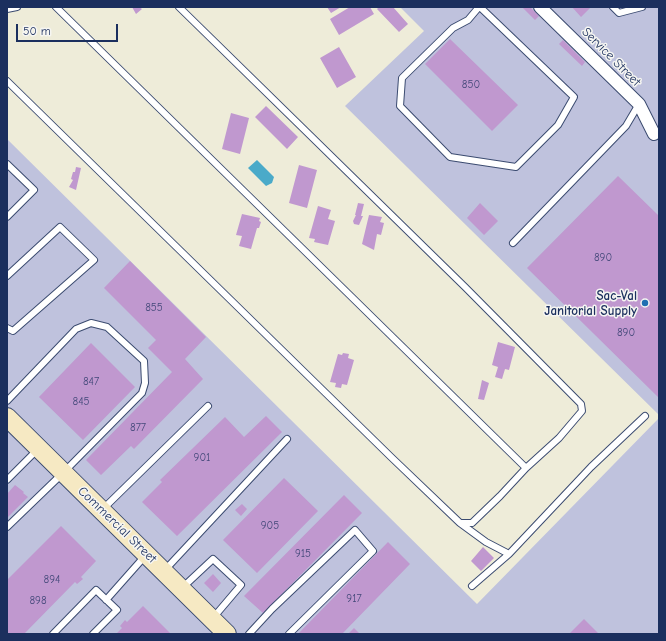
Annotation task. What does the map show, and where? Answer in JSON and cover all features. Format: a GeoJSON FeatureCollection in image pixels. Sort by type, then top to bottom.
{"type":"FeatureCollection","features":[{"type":"Feature","properties":{"kind":"main road","name":"Commercial Street"},"geometry":{"type":"LineString","coordinates":[[7,417],[227,634]]}},
{"type":"Feature","properties":{"kind":"street","name":"Service Street"},"geometry":{"type":"LineString","coordinates":[[540,7],[639,104],[656,136]]}},
{"type":"Feature","properties":{"kind":"lane"},"geometry":{"type":"LineString","coordinates":[[7,9],[17,7]]}},
{"type":"Feature","properties":{"kind":"lane"},"geometry":{"type":"LineString","coordinates":[[56,7],[526,468]]}},
{"type":"Feature","properties":{"kind":"lane"},"geometry":{"type":"LineString","coordinates":[[179,7],[465,287],[581,404],[582,411],[559,438],[526,468],[472,523],[460,523]]}},
{"type":"Feature","properties":{"kind":"lane"},"geometry":{"type":"LineString","coordinates":[[480,7],[574,97],[558,125],[516,167],[450,157],[400,106],[402,78],[453,28],[468,20],[480,7]]}},
{"type":"Feature","properties":{"kind":"lane"},"geometry":{"type":"LineString","coordinates":[[612,7],[619,13],[642,7]]}},
{"type":"Feature","properties":{"kind":"lane"},"geometry":{"type":"LineString","coordinates":[[7,81],[460,523],[486,542],[510,554]]}},
{"type":"Feature","properties":{"kind":"lane"},"geometry":{"type":"LineString","coordinates":[[513,243],[626,126],[639,104]]}},
{"type":"Feature","properties":{"kind":"lane"},"geometry":{"type":"LineString","coordinates":[[7,217],[34,190],[8,168]]}},
{"type":"Feature","properties":{"kind":"lane"},"geometry":{"type":"LineString","coordinates":[[7,276],[60,227],[94,260],[13,331],[7,328]]}},
{"type":"Feature","properties":{"kind":"lane"},"geometry":{"type":"LineString","coordinates":[[7,400],[76,329],[91,323],[107,327],[144,361],[145,383],[142,393],[7,527]]}},
{"type":"Feature","properties":{"kind":"lane"},"geometry":{"type":"LineString","coordinates":[[102,510],[208,406]]}},
{"type":"Feature","properties":{"kind":"lane"},"geometry":{"type":"LineString","coordinates":[[472,586],[510,554],[591,467],[645,416]]}},
{"type":"Feature","properties":{"kind":"lane"},"geometry":{"type":"LineString","coordinates":[[164,571],[287,439]]}},
{"type":"Feature","properties":{"kind":"lane"},"geometry":{"type":"LineString","coordinates":[[7,480],[39,448]]}},
{"type":"Feature","properties":{"kind":"lane"},"geometry":{"type":"LineString","coordinates":[[249,634],[272,609],[355,530],[373,550],[289,634]]}},
{"type":"Feature","properties":{"kind":"lane"},"geometry":{"type":"LineString","coordinates":[[106,600],[147,554]]}},
{"type":"Feature","properties":{"kind":"lane"},"geometry":{"type":"LineString","coordinates":[[181,588],[213,559],[241,586],[212,619]]}},
{"type":"Feature","properties":{"kind":"lane"},"geometry":{"type":"LineString","coordinates":[[52,634],[96,590],[117,610],[93,634]]}},
{"type":"Feature","properties":{"kind":"shaded area"},"geometry":{"type":"Polygon","coordinates":[[[400,7],[659,7],[659,415],[345,106],[424,31],[400,7]]]}},
{"type":"Feature","properties":{"kind":"shaded area"},"geometry":{"type":"Polygon","coordinates":[[[7,139],[477,604],[659,418],[659,634],[7,634],[7,139]]]}},
{"type":"Feature","properties":{"kind":"water"},"geometry":{"type":"Polygon","coordinates":[[[257,160],[274,177],[272,183],[266,186],[248,168],[257,160]]]}},
{"type":"Feature","properties":{"kind":"building"},"geometry":{"type":"Polygon","coordinates":[[[132,7],[139,7],[142,9],[136,14],[132,7]]]}},
{"type":"Feature","properties":{"kind":"building"},"geometry":{"type":"Polygon","coordinates":[[[327,7],[341,7],[331,13],[327,7]]]}},
{"type":"Feature","properties":{"kind":"building"},"geometry":{"type":"Polygon","coordinates":[[[350,7],[370,7],[374,14],[339,35],[330,19],[350,7]]]}},
{"type":"Feature","properties":{"kind":"building"},"geometry":{"type":"Polygon","coordinates":[[[379,7],[393,7],[408,24],[399,32],[377,9],[379,7]]]}},
{"type":"Feature","properties":{"kind":"building"},"geometry":{"type":"Polygon","coordinates":[[[522,7],[530,7],[539,16],[535,20],[522,7]]]}},
{"type":"Feature","properties":{"kind":"building"},"geometry":{"type":"Polygon","coordinates":[[[572,7],[591,7],[581,17],[572,7]]]}},
{"type":"Feature","properties":{"kind":"building"},"geometry":{"type":"Polygon","coordinates":[[[450,39],[518,105],[492,131],[425,64],[450,39]]]}},
{"type":"Feature","properties":{"kind":"building"},"geometry":{"type":"Polygon","coordinates":[[[563,40],[585,62],[582,66],[559,44],[563,40]]]}},
{"type":"Feature","properties":{"kind":"building"},"geometry":{"type":"Polygon","coordinates":[[[339,47],[356,77],[337,88],[320,58],[339,47]]]}},
{"type":"Feature","properties":{"kind":"building"},"geometry":{"type":"Polygon","coordinates":[[[266,106],[298,137],[287,149],[255,117],[266,106]]]}},
{"type":"Feature","properties":{"kind":"building"},"geometry":{"type":"Polygon","coordinates":[[[231,113],[249,118],[240,154],[222,149],[231,113]]]}},
{"type":"Feature","properties":{"kind":"building"},"geometry":{"type":"Polygon","coordinates":[[[299,165],[317,170],[307,208],[289,203],[299,165]]]}},
{"type":"Feature","properties":{"kind":"building"},"geometry":{"type":"Polygon","coordinates":[[[76,167],[81,168],[76,190],[69,187],[73,180],[71,179],[76,167]]]}},
{"type":"Feature","properties":{"kind":"building"},"geometry":{"type":"Polygon","coordinates":[[[618,176],[659,216],[659,398],[527,268],[618,176]]]}},
{"type":"Feature","properties":{"kind":"building"},"geometry":{"type":"Polygon","coordinates":[[[358,203],[364,204],[361,216],[363,216],[359,225],[354,224],[353,221],[356,215],[358,203]]]}},
{"type":"Feature","properties":{"kind":"building"},"geometry":{"type":"Polygon","coordinates":[[[480,203],[498,221],[484,235],[467,218],[480,203]]]}},
{"type":"Feature","properties":{"kind":"building"},"geometry":{"type":"Polygon","coordinates":[[[318,206],[331,210],[328,219],[335,221],[328,245],[314,242],[315,239],[309,238],[318,206]]]}},
{"type":"Feature","properties":{"kind":"building"},"geometry":{"type":"Polygon","coordinates":[[[242,214],[260,218],[259,221],[261,222],[259,228],[257,228],[251,249],[239,246],[242,236],[236,235],[242,214]]]}},
{"type":"Feature","properties":{"kind":"building"},"geometry":{"type":"Polygon","coordinates":[[[369,215],[382,217],[380,222],[384,223],[381,235],[377,234],[374,250],[362,244],[369,215]]]}},
{"type":"Feature","properties":{"kind":"building"},"geometry":{"type":"Polygon","coordinates":[[[130,261],[206,337],[185,359],[203,379],[134,449],[131,446],[101,475],[86,460],[172,372],[148,348],[156,340],[104,288],[130,261]]]}},
{"type":"Feature","properties":{"kind":"building"},"geometry":{"type":"Polygon","coordinates":[[[498,342],[515,347],[509,370],[505,369],[502,379],[495,377],[498,367],[492,365],[498,342]]]}},
{"type":"Feature","properties":{"kind":"building"},"geometry":{"type":"Polygon","coordinates":[[[91,343],[135,387],[83,440],[39,397],[91,343]]]}},
{"type":"Feature","properties":{"kind":"building"},"geometry":{"type":"Polygon","coordinates":[[[343,353],[349,354],[348,358],[354,360],[347,385],[342,384],[341,388],[335,387],[336,383],[330,382],[338,354],[342,355],[343,353]]]}},
{"type":"Feature","properties":{"kind":"building"},"geometry":{"type":"Polygon","coordinates":[[[482,380],[489,383],[484,400],[478,399],[482,380]]]}},
{"type":"Feature","properties":{"kind":"building"},"geometry":{"type":"Polygon","coordinates":[[[266,416],[282,432],[177,536],[142,502],[162,482],[160,480],[225,417],[244,437],[266,416]]]}},
{"type":"Feature","properties":{"kind":"building"},"geometry":{"type":"Polygon","coordinates":[[[284,478],[318,511],[257,573],[223,540],[284,478]]]}},
{"type":"Feature","properties":{"kind":"building"},"geometry":{"type":"Polygon","coordinates":[[[15,485],[28,497],[7,518],[7,494],[15,485]]]}},
{"type":"Feature","properties":{"kind":"building"},"geometry":{"type":"Polygon","coordinates":[[[344,495],[362,513],[263,613],[244,596],[344,495]]]}},
{"type":"Feature","properties":{"kind":"building"},"geometry":{"type":"Polygon","coordinates":[[[242,504],[247,509],[241,516],[235,510],[242,504]]]}},
{"type":"Feature","properties":{"kind":"building"},"geometry":{"type":"Polygon","coordinates":[[[61,526],[96,561],[81,577],[83,579],[77,584],[75,582],[24,634],[7,634],[7,580],[61,526]]]}},
{"type":"Feature","properties":{"kind":"building"},"geometry":{"type":"Polygon","coordinates":[[[388,542],[410,564],[342,634],[298,634],[388,542]]]}},
{"type":"Feature","properties":{"kind":"building"},"geometry":{"type":"Polygon","coordinates":[[[483,547],[494,558],[481,571],[471,561],[483,547]]]}},
{"type":"Feature","properties":{"kind":"building"},"geometry":{"type":"Polygon","coordinates":[[[213,574],[221,583],[213,592],[204,583],[213,574]]]}},
{"type":"Feature","properties":{"kind":"building"},"geometry":{"type":"Polygon","coordinates":[[[143,606],[171,634],[116,634],[122,628],[120,626],[125,620],[127,622],[143,606]]]}},
{"type":"Feature","properties":{"kind":"building"},"geometry":{"type":"Polygon","coordinates":[[[584,619],[599,634],[569,634],[584,619]]]}},
{"type":"Feature","properties":{"kind":"building"},"geometry":{"type":"Polygon","coordinates":[[[354,628],[360,634],[348,634],[354,628]]]}},
{"type":"Feature","properties":{"kind":"place","name":"Sac-Val Janitorial Supply"},"geometry":{"type":"Point","coordinates":[645,303]}}]}
